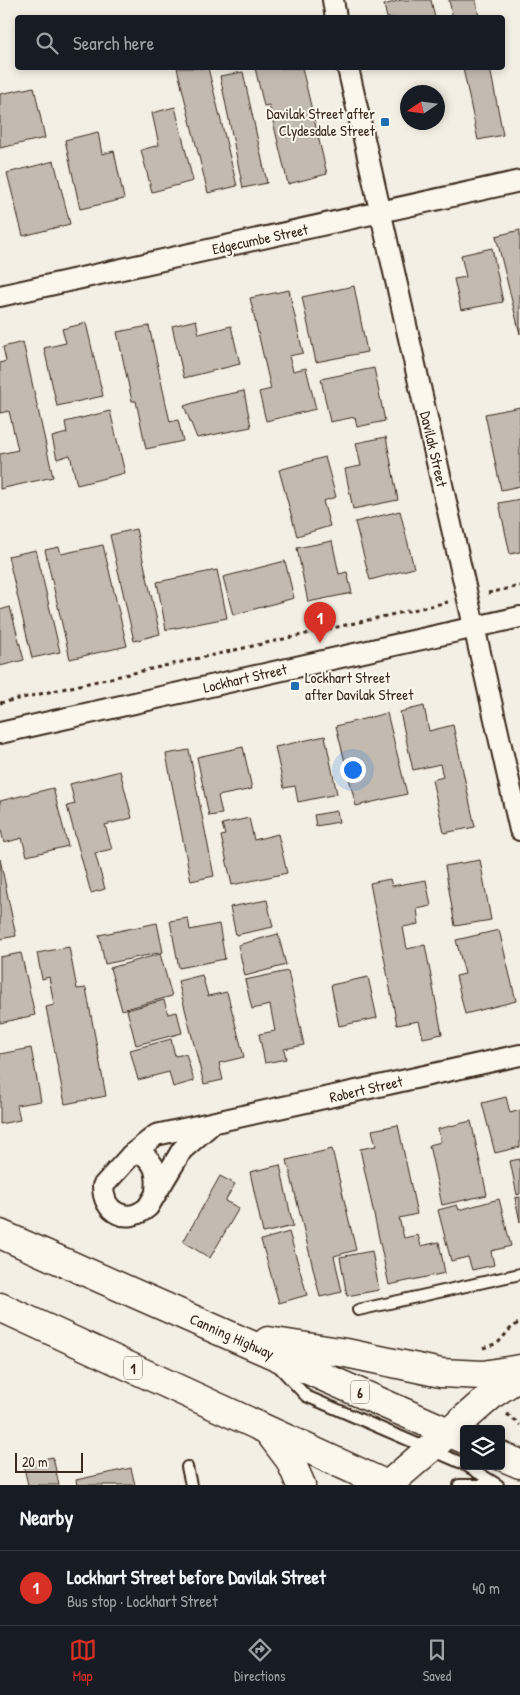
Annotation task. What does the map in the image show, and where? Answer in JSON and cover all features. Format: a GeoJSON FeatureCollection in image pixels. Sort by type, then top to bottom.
{"type":"FeatureCollection","features":[{"type":"Feature","properties":{"kind":"highway","name":"Canning Highway"},"geometry":{"type":"LineString","coordinates":[[0,1234],[260,1348],[448,1440]]}},
{"type":"Feature","properties":{"kind":"highway","name":"1"},"geometry":{"type":"LineString","coordinates":[[0,1307],[387,1485]]}},
{"type":"Feature","properties":{"kind":"highway"},"geometry":{"type":"LineString","coordinates":[[232,1336],[346,1353],[441,1373],[483,1375],[520,1370]]}},
{"type":"Feature","properties":{"kind":"highway"},"geometry":{"type":"LineString","coordinates":[[387,1485],[448,1440],[494,1393],[520,1376]]}},
{"type":"Feature","properties":{"kind":"highway"},"geometry":{"type":"LineString","coordinates":[[266,1428],[290,1460],[301,1485]]}},
{"type":"Feature","properties":{"kind":"highway"},"geometry":{"type":"LineString","coordinates":[[505,1458],[520,1464]]}},
{"type":"Feature","properties":{"kind":"street"},"geometry":{"type":"LineString","coordinates":[[333,0],[336,15]]}},
{"type":"Feature","properties":{"kind":"street","name":"Davilak Street"},"geometry":{"type":"LineString","coordinates":[[348,70],[520,830]]}},
{"type":"Feature","properties":{"kind":"street","name":"Edgecumbe Street"},"geometry":{"type":"LineString","coordinates":[[0,296],[380,213],[520,180]]}},
{"type":"Feature","properties":{"kind":"street","name":"Lockhart Street"},"geometry":{"type":"LineString","coordinates":[[0,733],[520,617]]}},
{"type":"Feature","properties":{"kind":"street","name":"Robert Street"},"geometry":{"type":"LineString","coordinates":[[212,1123],[182,1150],[148,1207],[140,1214],[130,1217],[113,1210],[103,1196],[103,1186],[131,1155],[156,1135],[520,1055]]}},
{"type":"Feature","properties":{"kind":"street"},"geometry":{"type":"LineString","coordinates":[[131,1155],[141,1153],[151,1160],[158,1178],[156,1192]]}},
{"type":"Feature","properties":{"kind":"lane"},"geometry":{"type":"LineString","coordinates":[[358,1310],[520,1274]]}},
{"type":"Feature","properties":{"kind":"lane"},"geometry":{"type":"LineString","coordinates":[[448,1440],[460,1458]]}},
{"type":"Feature","properties":{"kind":"lane"},"geometry":{"type":"LineString","coordinates":[[187,1467],[191,1485]]}},
{"type":"Feature","properties":{"kind":"lane"},"geometry":{"type":"LineString","coordinates":[[474,1470],[498,1485]]}},
{"type":"Feature","properties":{"kind":"lane"},"geometry":{"type":"LineString","coordinates":[[459,1485],[467,1483],[488,1485]]}},
{"type":"Feature","properties":{"kind":"path"},"geometry":{"type":"LineString","coordinates":[[0,704],[520,586]]}},
{"type":"Feature","properties":{"kind":"path"},"geometry":{"type":"LineString","coordinates":[[480,1349],[498,1343],[512,1327],[520,1322]]}},
{"type":"Feature","properties":{"kind":"building"},"geometry":{"type":"Polygon","coordinates":[[[401,0],[431,0],[434,15],[386,15],[384,5],[401,0]]]}},
{"type":"Feature","properties":{"kind":"building"},"geometry":{"type":"Polygon","coordinates":[[[449,0],[476,0],[478,15],[452,15],[449,0]]]}},
{"type":"Feature","properties":{"kind":"building"},"geometry":{"type":"Polygon","coordinates":[[[177,70],[208,70],[237,186],[208,193],[177,70]]]}},
{"type":"Feature","properties":{"kind":"building"},"geometry":{"type":"Polygon","coordinates":[[[255,70],[302,70],[327,174],[288,184],[269,105],[264,106],[255,70]]]}},
{"type":"Feature","properties":{"kind":"building"},"geometry":{"type":"Polygon","coordinates":[[[463,70],[490,70],[503,135],[478,140],[463,70]]]}},
{"type":"Feature","properties":{"kind":"building"},"geometry":{"type":"Polygon","coordinates":[[[243,72],[267,183],[243,188],[220,76],[243,72]]]}},
{"type":"Feature","properties":{"kind":"building"},"geometry":{"type":"Polygon","coordinates":[[[34,87],[45,138],[0,148],[0,94],[34,87]]]}},
{"type":"Feature","properties":{"kind":"building"},"geometry":{"type":"Polygon","coordinates":[[[175,107],[193,181],[152,192],[141,150],[159,145],[152,113],[175,107]]]}},
{"type":"Feature","properties":{"kind":"building"},"geometry":{"type":"Polygon","coordinates":[[[98,132],[102,154],[114,151],[124,199],[80,209],[65,140],[98,132]]]}},
{"type":"Feature","properties":{"kind":"building"},"geometry":{"type":"Polygon","coordinates":[[[54,161],[70,224],[23,236],[7,173],[54,161]]]}},
{"type":"Feature","properties":{"kind":"building"},"geometry":{"type":"Polygon","coordinates":[[[520,230],[520,334],[496,236],[520,230]]]}},
{"type":"Feature","properties":{"kind":"building"},"geometry":{"type":"Polygon","coordinates":[[[492,248],[503,302],[461,310],[454,279],[466,277],[461,255],[492,248]]]}},
{"type":"Feature","properties":{"kind":"building"},"geometry":{"type":"Polygon","coordinates":[[[354,286],[367,352],[316,362],[302,297],[354,286]]]}},
{"type":"Feature","properties":{"kind":"building"},"geometry":{"type":"Polygon","coordinates":[[[289,290],[303,353],[289,356],[293,371],[306,368],[316,409],[266,421],[259,392],[271,389],[250,298],[289,290]]]}},
{"type":"Feature","properties":{"kind":"building"},"geometry":{"type":"Polygon","coordinates":[[[196,320],[199,334],[231,326],[240,364],[184,378],[172,326],[196,320]]]}},
{"type":"Feature","properties":{"kind":"building"},"geometry":{"type":"Polygon","coordinates":[[[86,323],[103,396],[57,406],[44,348],[66,343],[62,329],[86,323]]]}},
{"type":"Feature","properties":{"kind":"building"},"geometry":{"type":"Polygon","coordinates":[[[149,326],[170,422],[178,420],[183,441],[146,449],[136,401],[132,401],[117,332],[149,326]]]}},
{"type":"Feature","properties":{"kind":"building"},"geometry":{"type":"Polygon","coordinates":[[[23,342],[53,477],[0,489],[0,454],[18,450],[9,411],[0,413],[0,363],[6,361],[3,347],[23,342]]]}},
{"type":"Feature","properties":{"kind":"building"},"geometry":{"type":"Polygon","coordinates":[[[374,368],[385,421],[357,427],[355,417],[330,422],[321,379],[374,368]]]}},
{"type":"Feature","properties":{"kind":"building"},"geometry":{"type":"Polygon","coordinates":[[[244,391],[251,427],[197,438],[184,406],[209,398],[244,391]]]}},
{"type":"Feature","properties":{"kind":"building"},"geometry":{"type":"Polygon","coordinates":[[[520,407],[520,486],[501,490],[485,414],[520,407]]]}},
{"type":"Feature","properties":{"kind":"building"},"geometry":{"type":"Polygon","coordinates":[[[110,411],[125,473],[77,485],[70,455],[57,459],[52,437],[67,433],[65,422],[110,411]]]}},
{"type":"Feature","properties":{"kind":"building"},"geometry":{"type":"Polygon","coordinates":[[[386,437],[398,500],[353,509],[345,469],[361,466],[356,443],[386,437]]]}},
{"type":"Feature","properties":{"kind":"building"},"geometry":{"type":"Polygon","coordinates":[[[325,457],[336,497],[323,501],[330,526],[297,536],[279,470],[325,457]]]}},
{"type":"Feature","properties":{"kind":"building"},"geometry":{"type":"Polygon","coordinates":[[[520,499],[520,552],[510,554],[499,503],[520,499]]]}},
{"type":"Feature","properties":{"kind":"building"},"geometry":{"type":"Polygon","coordinates":[[[400,511],[414,568],[370,580],[355,522],[400,511]]]}},
{"type":"Feature","properties":{"kind":"building"},"geometry":{"type":"Polygon","coordinates":[[[136,529],[160,634],[134,641],[110,535],[136,529]]]}},
{"type":"Feature","properties":{"kind":"building"},"geometry":{"type":"Polygon","coordinates":[[[332,541],[339,574],[347,572],[352,593],[308,602],[297,548],[332,541]]]}},
{"type":"Feature","properties":{"kind":"building"},"geometry":{"type":"Polygon","coordinates":[[[103,545],[127,646],[70,659],[45,550],[59,547],[61,554],[103,545]]]}},
{"type":"Feature","properties":{"kind":"building"},"geometry":{"type":"Polygon","coordinates":[[[36,550],[60,652],[32,658],[8,556],[36,550]]]}},
{"type":"Feature","properties":{"kind":"building"},"geometry":{"type":"Polygon","coordinates":[[[285,561],[294,598],[233,615],[223,577],[285,561]]]}},
{"type":"Feature","properties":{"kind":"building"},"geometry":{"type":"Polygon","coordinates":[[[217,570],[227,618],[166,630],[157,582],[217,570]]]}},
{"type":"Feature","properties":{"kind":"building"},"geometry":{"type":"Polygon","coordinates":[[[10,607],[24,660],[0,666],[0,610],[10,607]]]}},
{"type":"Feature","properties":{"kind":"building"},"geometry":{"type":"Polygon","coordinates":[[[424,706],[429,731],[453,725],[475,827],[444,833],[432,780],[443,777],[440,764],[413,770],[400,712],[424,706]]]}},
{"type":"Feature","properties":{"kind":"building"},"geometry":{"type":"Polygon","coordinates":[[[387,713],[407,794],[356,806],[336,726],[387,713]]]}},
{"type":"Feature","properties":{"kind":"building"},"geometry":{"type":"Polygon","coordinates":[[[325,736],[337,794],[298,802],[295,786],[284,788],[275,747],[325,736]]]}},
{"type":"Feature","properties":{"kind":"building"},"geometry":{"type":"Polygon","coordinates":[[[243,747],[252,789],[218,796],[222,814],[209,816],[197,757],[243,747]]]}},
{"type":"Feature","properties":{"kind":"building"},"geometry":{"type":"Polygon","coordinates":[[[189,750],[214,876],[191,881],[166,754],[189,750]]]}},
{"type":"Feature","properties":{"kind":"building"},"geometry":{"type":"Polygon","coordinates":[[[120,771],[132,818],[105,825],[112,849],[95,853],[105,889],[91,893],[67,806],[75,804],[70,784],[120,771]]]}},
{"type":"Feature","properties":{"kind":"building"},"geometry":{"type":"Polygon","coordinates":[[[53,788],[68,846],[27,856],[22,838],[4,843],[0,826],[0,801],[53,788]]]}},
{"type":"Feature","properties":{"kind":"building"},"geometry":{"type":"Polygon","coordinates":[[[337,811],[339,822],[316,826],[314,815],[337,811]]]}},
{"type":"Feature","properties":{"kind":"building"},"geometry":{"type":"Polygon","coordinates":[[[249,818],[254,840],[278,834],[287,873],[232,885],[221,836],[225,835],[222,824],[249,818]]]}},
{"type":"Feature","properties":{"kind":"building"},"geometry":{"type":"Polygon","coordinates":[[[0,859],[16,936],[0,939],[0,859]]]}},
{"type":"Feature","properties":{"kind":"building"},"geometry":{"type":"Polygon","coordinates":[[[480,860],[491,920],[455,926],[445,866],[480,860]]]}},
{"type":"Feature","properties":{"kind":"building"},"geometry":{"type":"Polygon","coordinates":[[[390,879],[392,886],[426,880],[431,906],[417,909],[419,924],[403,927],[407,949],[425,945],[442,1034],[423,1038],[419,1021],[397,1025],[370,883],[390,879]]]}},
{"type":"Feature","properties":{"kind":"building"},"geometry":{"type":"Polygon","coordinates":[[[267,900],[273,927],[236,935],[230,907],[267,900]]]}},
{"type":"Feature","properties":{"kind":"building"},"geometry":{"type":"Polygon","coordinates":[[[188,918],[190,930],[219,924],[225,959],[179,968],[170,921],[188,918]]]}},
{"type":"Feature","properties":{"kind":"building"},"geometry":{"type":"Polygon","coordinates":[[[157,923],[163,952],[105,964],[99,935],[157,923]]]}},
{"type":"Feature","properties":{"kind":"building"},"geometry":{"type":"Polygon","coordinates":[[[499,930],[516,1001],[465,1014],[456,976],[465,974],[456,940],[499,930]]]}},
{"type":"Feature","properties":{"kind":"building"},"geometry":{"type":"Polygon","coordinates":[[[278,934],[286,965],[245,976],[238,945],[278,934]]]}},
{"type":"Feature","properties":{"kind":"building"},"geometry":{"type":"Polygon","coordinates":[[[69,947],[77,989],[86,988],[106,1096],[65,1104],[46,1007],[54,1005],[49,977],[42,979],[37,953],[69,947]]]}},
{"type":"Feature","properties":{"kind":"building"},"geometry":{"type":"Polygon","coordinates":[[[21,953],[35,1015],[0,1023],[0,957],[21,953]]]}},
{"type":"Feature","properties":{"kind":"building"},"geometry":{"type":"Polygon","coordinates":[[[160,954],[172,996],[122,1010],[110,968],[160,954]]]}},
{"type":"Feature","properties":{"kind":"building"},"geometry":{"type":"Polygon","coordinates":[[[288,971],[304,1045],[284,1049],[286,1059],[265,1063],[259,1034],[275,1031],[270,1005],[252,1009],[245,980],[288,971]]]}},
{"type":"Feature","properties":{"kind":"building"},"geometry":{"type":"Polygon","coordinates":[[[202,975],[208,996],[227,992],[244,1057],[219,1063],[223,1080],[204,1084],[178,981],[202,975]]]}},
{"type":"Feature","properties":{"kind":"building"},"geometry":{"type":"Polygon","coordinates":[[[368,977],[377,1018],[339,1026],[331,985],[368,977]]]}},
{"type":"Feature","properties":{"kind":"building"},"geometry":{"type":"Polygon","coordinates":[[[164,1000],[168,1014],[177,1012],[182,1033],[136,1045],[127,1010],[164,1000]]]}},
{"type":"Feature","properties":{"kind":"building"},"geometry":{"type":"Polygon","coordinates":[[[171,1039],[175,1056],[186,1054],[194,1081],[173,1087],[169,1072],[138,1080],[130,1050],[171,1039]]]}},
{"type":"Feature","properties":{"kind":"building"},"geometry":{"type":"Polygon","coordinates":[[[31,1048],[41,1101],[17,1105],[20,1120],[0,1124],[0,1054],[31,1048]]]}},
{"type":"Feature","properties":{"kind":"building"},"geometry":{"type":"Polygon","coordinates":[[[506,1097],[510,1113],[520,1110],[520,1147],[495,1153],[482,1103],[506,1097]]]}},
{"type":"Feature","properties":{"kind":"building"},"geometry":{"type":"Polygon","coordinates":[[[471,1121],[487,1195],[442,1205],[429,1145],[441,1142],[438,1129],[471,1121]]]}},
{"type":"Feature","properties":{"kind":"building"},"geometry":{"type":"Polygon","coordinates":[[[398,1125],[417,1214],[399,1218],[404,1238],[418,1235],[421,1246],[439,1242],[445,1273],[389,1285],[360,1149],[376,1146],[372,1130],[398,1125]]]}},
{"type":"Feature","properties":{"kind":"building"},"geometry":{"type":"Polygon","coordinates":[[[332,1149],[356,1250],[334,1256],[342,1292],[320,1297],[287,1160],[332,1149]]]}},
{"type":"Feature","properties":{"kind":"building"},"geometry":{"type":"Polygon","coordinates":[[[520,1159],[520,1194],[517,1195],[510,1161],[520,1159]]]}},
{"type":"Feature","properties":{"kind":"building"},"geometry":{"type":"Polygon","coordinates":[[[280,1165],[293,1226],[263,1233],[250,1172],[280,1165]]]}},
{"type":"Feature","properties":{"kind":"building"},"geometry":{"type":"Polygon","coordinates":[[[220,1176],[235,1184],[225,1201],[239,1208],[210,1258],[183,1242],[220,1176]]]}},
{"type":"Feature","properties":{"kind":"building"},"geometry":{"type":"Polygon","coordinates":[[[520,1197],[520,1222],[515,1198],[520,1197]]]}},
{"type":"Feature","properties":{"kind":"building"},"geometry":{"type":"Polygon","coordinates":[[[499,1199],[511,1246],[491,1251],[494,1265],[472,1270],[468,1257],[451,1261],[438,1210],[457,1205],[459,1210],[499,1199]]]}},
{"type":"Feature","properties":{"kind":"building"},"geometry":{"type":"Polygon","coordinates":[[[289,1232],[307,1295],[279,1303],[261,1240],[289,1232]]]}},
{"type":"Feature","properties":{"kind":"building"},"geometry":{"type":"Polygon","coordinates":[[[372,1251],[379,1290],[347,1296],[340,1257],[372,1251]]]}},
{"type":"Feature","properties":{"kind":"building"},"geometry":{"type":"Polygon","coordinates":[[[53,1457],[59,1485],[28,1485],[23,1463],[53,1457]]]}},
{"type":"Feature","properties":{"kind":"building"},"geometry":{"type":"Polygon","coordinates":[[[131,1468],[135,1485],[77,1485],[76,1480],[131,1468]]]}},
{"type":"Feature","properties":{"kind":"place","name":"Davilak Street after Clydesdale Street"},"geometry":{"type":"Point","coordinates":[385,122]}},
{"type":"Feature","properties":{"kind":"place","name":"Lockhart Street before Davilak Street"},"geometry":{"type":"Point","coordinates":[320,643]}},
{"type":"Feature","properties":{"kind":"place","name":"Lockhart Street after Davilak Street"},"geometry":{"type":"Point","coordinates":[295,686]}}]}
